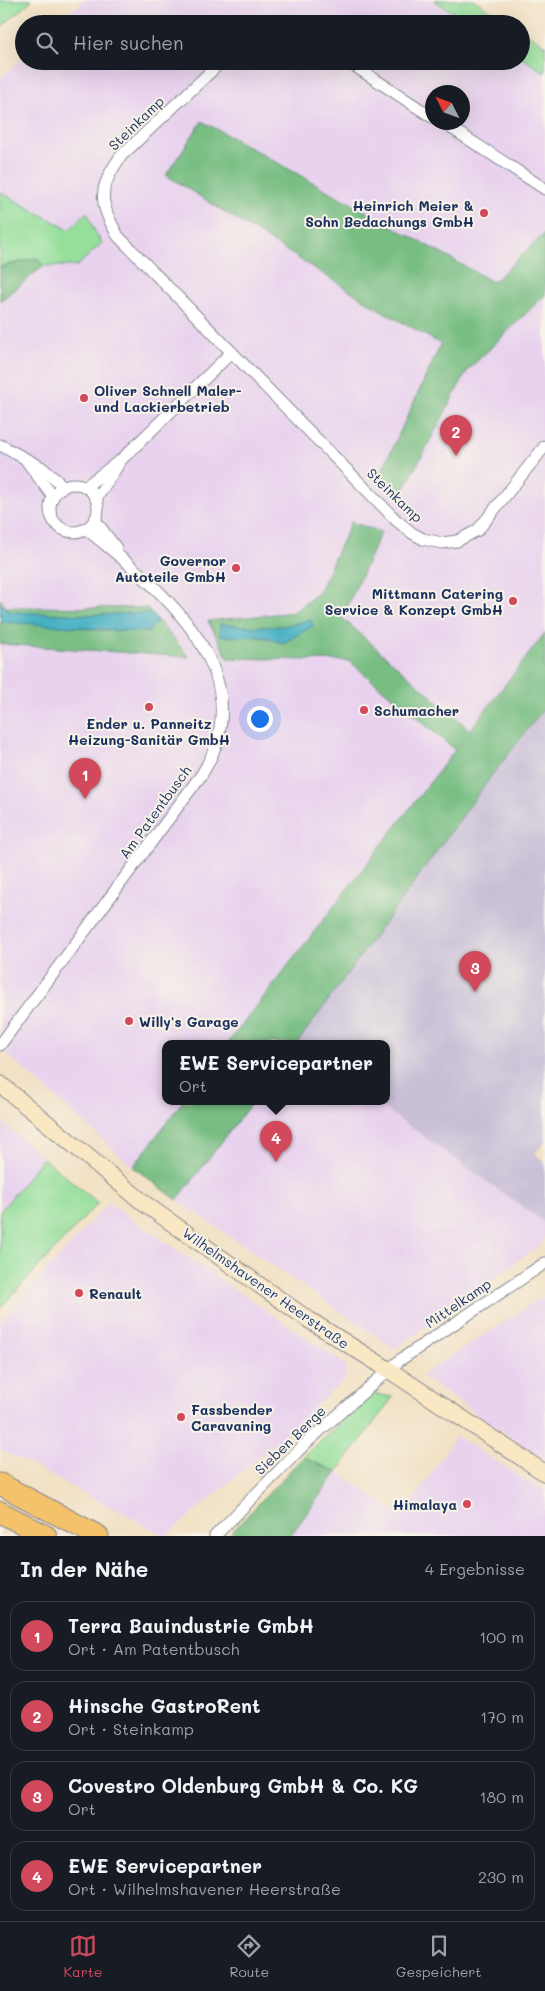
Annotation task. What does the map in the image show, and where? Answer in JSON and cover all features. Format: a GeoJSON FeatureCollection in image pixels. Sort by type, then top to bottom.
{"type":"FeatureCollection","features":[{"type":"Feature","properties":{"kind":"highway"},"geometry":{"type":"LineString","coordinates":[[0,1484],[98,1536]]}},
{"type":"Feature","properties":{"kind":"highway"},"geometry":{"type":"LineString","coordinates":[[0,1512],[46,1536]]}},
{"type":"Feature","properties":{"kind":"street","name":"Steinkamp"},"geometry":{"type":"LineString","coordinates":[[212,70],[121,156],[110,173],[103,192],[105,213],[118,236],[396,520],[423,539],[442,543],[457,541],[478,530],[545,446]]}},
{"type":"Feature","properties":{"kind":"street"},"geometry":{"type":"LineString","coordinates":[[361,70],[425,112]]}},
{"type":"Feature","properties":{"kind":"street"},"geometry":{"type":"LineString","coordinates":[[454,130],[545,189]]}},
{"type":"Feature","properties":{"kind":"street"},"geometry":{"type":"LineString","coordinates":[[85,487],[122,459],[232,352]]}},
{"type":"Feature","properties":{"kind":"street"},"geometry":{"type":"LineString","coordinates":[[0,445],[41,467],[64,487]]}},
{"type":"Feature","properties":{"kind":"street"},"geometry":{"type":"LineString","coordinates":[[23,456],[54,497]]}},
{"type":"Feature","properties":{"kind":"street"},"geometry":{"type":"LineString","coordinates":[[96,499],[122,459]]}},
{"type":"Feature","properties":{"kind":"street"},"geometry":{"type":"LineString","coordinates":[[74,485],[85,487],[96,499],[98,513],[95,520],[86,529],[71,532],[58,526],[51,512],[54,497],[64,487],[74,485]]}},
{"type":"Feature","properties":{"kind":"street","name":"Am Patentbusch"},"geometry":{"type":"LineString","coordinates":[[95,520],[126,562]]}},
{"type":"Feature","properties":{"kind":"street","name":"Am Patentbusch"},"geometry":{"type":"LineString","coordinates":[[0,1045],[202,774],[218,741],[223,703],[214,668],[191,628],[126,562],[86,529]]}},
{"type":"Feature","properties":{"kind":"street","name":"Wilhelmshavener Heerstraße"},"geometry":{"type":"LineString","coordinates":[[0,1084],[146,1204],[306,1318],[389,1370],[545,1473]]}},
{"type":"Feature","properties":{"kind":"street","name":"Mittelkamp"},"geometry":{"type":"LineString","coordinates":[[389,1370],[545,1262]]}},
{"type":"Feature","properties":{"kind":"street","name":"Sieben Berge"},"geometry":{"type":"LineString","coordinates":[[215,1536],[286,1462],[389,1370]]}},
{"type":"Feature","properties":{"kind":"shaded area"},"geometry":{"type":"Polygon","coordinates":[[[84,0],[434,0],[456,15],[67,15],[84,0]]]}},
{"type":"Feature","properties":{"kind":"shaded area"},"geometry":{"type":"Polygon","coordinates":[[[530,63],[545,73],[545,233],[493,282],[202,122],[166,175],[382,311],[442,344],[377,481],[399,499],[467,371],[545,295],[545,633],[470,730],[342,618],[381,532],[352,522],[318,593],[294,612],[208,621],[228,658],[349,661],[455,750],[230,1040],[162,1040],[162,1105],[180,1105],[133,1167],[0,1048],[0,644],[188,657],[147,608],[5,607],[0,599],[0,301],[44,266],[77,266],[102,242],[94,230],[87,212],[69,230],[0,192],[0,79],[15,65],[15,70],[530,70],[530,63]]]}},
{"type":"Feature","properties":{"kind":"shaded area"},"geometry":{"type":"Polygon","coordinates":[[[545,707],[545,1142],[535,1153],[545,1163],[545,1223],[380,1105],[390,1105],[390,1040],[299,1040],[492,775],[545,707]]]}},
{"type":"Feature","properties":{"kind":"shaded area"},"geometry":{"type":"Polygon","coordinates":[[[250,1105],[380,1105],[545,1223],[545,1235],[541,1244],[395,1349],[177,1200],[250,1105]]]}},
{"type":"Feature","properties":{"kind":"shaded area"},"geometry":{"type":"Polygon","coordinates":[[[0,1120],[43,1158],[0,1212],[0,1134],[4,1129],[0,1125],[0,1120]]]}},
{"type":"Feature","properties":{"kind":"shaded area"},"geometry":{"type":"Polygon","coordinates":[[[108,1203],[346,1365],[346,1378],[280,1439],[166,1536],[0,1449],[0,1322],[108,1203]]]}},
{"type":"Feature","properties":{"kind":"shaded area"},"geometry":{"type":"Polygon","coordinates":[[[545,1295],[545,1460],[421,1376],[545,1295]]]}},
{"type":"Feature","properties":{"kind":"shaded area"},"geometry":{"type":"Polygon","coordinates":[[[456,1436],[545,1492],[545,1536],[290,1536],[337,1472],[402,1517],[456,1436]]]}},
{"type":"Feature","properties":{"kind":"green space"},"geometry":{"type":"Polygon","coordinates":[[[0,0],[32,0],[0,28],[0,0]]]}},
{"type":"Feature","properties":{"kind":"green space"},"geometry":{"type":"Polygon","coordinates":[[[434,0],[474,0],[498,15],[456,15],[434,0]]]}},
{"type":"Feature","properties":{"kind":"green space"},"geometry":{"type":"Polygon","coordinates":[[[530,36],[545,45],[545,73],[530,63],[530,36]]]}},
{"type":"Feature","properties":{"kind":"green space"},"geometry":{"type":"Polygon","coordinates":[[[202,121],[493,282],[545,233],[545,295],[467,371],[399,499],[377,481],[441,344],[382,311],[166,175],[202,121]]]}},
{"type":"Feature","properties":{"kind":"green space"},"geometry":{"type":"Polygon","coordinates":[[[0,192],[69,230],[87,212],[94,230],[102,243],[77,266],[44,266],[37,258],[0,267],[0,192]]]}},
{"type":"Feature","properties":{"kind":"green space"},"geometry":{"type":"Polygon","coordinates":[[[37,258],[44,266],[0,301],[0,267],[37,258]]]}},
{"type":"Feature","properties":{"kind":"green space"},"geometry":{"type":"Polygon","coordinates":[[[351,522],[381,532],[342,618],[470,730],[545,633],[545,707],[492,775],[299,1040],[230,1040],[455,750],[349,661],[228,658],[208,621],[294,612],[318,593],[351,522]],[[309,619],[299,623],[277,626],[220,624],[283,643],[313,625],[309,619]]]}},
{"type":"Feature","properties":{"kind":"green space"},"geometry":{"type":"Polygon","coordinates":[[[0,599],[6,607],[147,608],[189,657],[0,644],[0,621],[52,624],[97,630],[148,632],[152,627],[149,613],[86,615],[11,612],[0,604],[0,599]]]}},
{"type":"Feature","properties":{"kind":"green space"},"geometry":{"type":"Polygon","coordinates":[[[180,1105],[250,1105],[177,1200],[133,1167],[180,1105]]]}},
{"type":"Feature","properties":{"kind":"green space"},"geometry":{"type":"Polygon","coordinates":[[[43,1158],[98,1203],[0,1308],[0,1212],[43,1158]]]}},
{"type":"Feature","properties":{"kind":"green space"},"geometry":{"type":"Polygon","coordinates":[[[372,1394],[393,1397],[337,1472],[302,1458],[372,1394]]]}},
{"type":"Feature","properties":{"kind":"green space"},"geometry":{"type":"Polygon","coordinates":[[[303,1457],[337,1472],[290,1536],[228,1536],[303,1457]]]}},
{"type":"Feature","properties":{"kind":"water"},"geometry":{"type":"Polygon","coordinates":[[[0,604],[11,612],[86,615],[149,613],[157,621],[148,632],[1,622],[0,604]]]}},
{"type":"Feature","properties":{"kind":"water"},"geometry":{"type":"Polygon","coordinates":[[[310,619],[313,626],[283,643],[265,637],[220,636],[220,624],[277,626],[299,623],[310,619]]]}},
{"type":"Feature","properties":{"kind":"place","name":"Heinrich Meier & Sohn Bedachungs GmbH"},"geometry":{"type":"Point","coordinates":[484,213]}},
{"type":"Feature","properties":{"kind":"place","name":"Oliver Schnell Maler- und Lackierbetrieb"},"geometry":{"type":"Point","coordinates":[84,398]}},
{"type":"Feature","properties":{"kind":"place","name":"Hinsche GastroRent"},"geometry":{"type":"Point","coordinates":[456,456]}},
{"type":"Feature","properties":{"kind":"place","name":"Governor Autoteile GmbH"},"geometry":{"type":"Point","coordinates":[236,568]}},
{"type":"Feature","properties":{"kind":"place","name":"Mittmann Catering Service & Konzept GmbH"},"geometry":{"type":"Point","coordinates":[513,601]}},
{"type":"Feature","properties":{"kind":"place","name":"Ender u. Panneitz Heizung-Sanitär GmbH"},"geometry":{"type":"Point","coordinates":[149,707]}},
{"type":"Feature","properties":{"kind":"place","name":"Schumacher"},"geometry":{"type":"Point","coordinates":[364,710]}},
{"type":"Feature","properties":{"kind":"place","name":"Terra Bauindustrie GmbH"},"geometry":{"type":"Point","coordinates":[85,799]}},
{"type":"Feature","properties":{"kind":"place","name":"Covestro Oldenburg GmbH & Co. KG"},"geometry":{"type":"Point","coordinates":[475,992]}},
{"type":"Feature","properties":{"kind":"place","name":"Willy's Garage"},"geometry":{"type":"Point","coordinates":[129,1021]}},
{"type":"Feature","properties":{"kind":"place","name":"EWE Servicepartner"},"geometry":{"type":"Point","coordinates":[276,1162]}},
{"type":"Feature","properties":{"kind":"place","name":"Renault"},"geometry":{"type":"Point","coordinates":[79,1293]}},
{"type":"Feature","properties":{"kind":"place","name":"Fassbender Caravaning"},"geometry":{"type":"Point","coordinates":[181,1417]}},
{"type":"Feature","properties":{"kind":"place","name":"Himalaya"},"geometry":{"type":"Point","coordinates":[467,1504]}}]}
